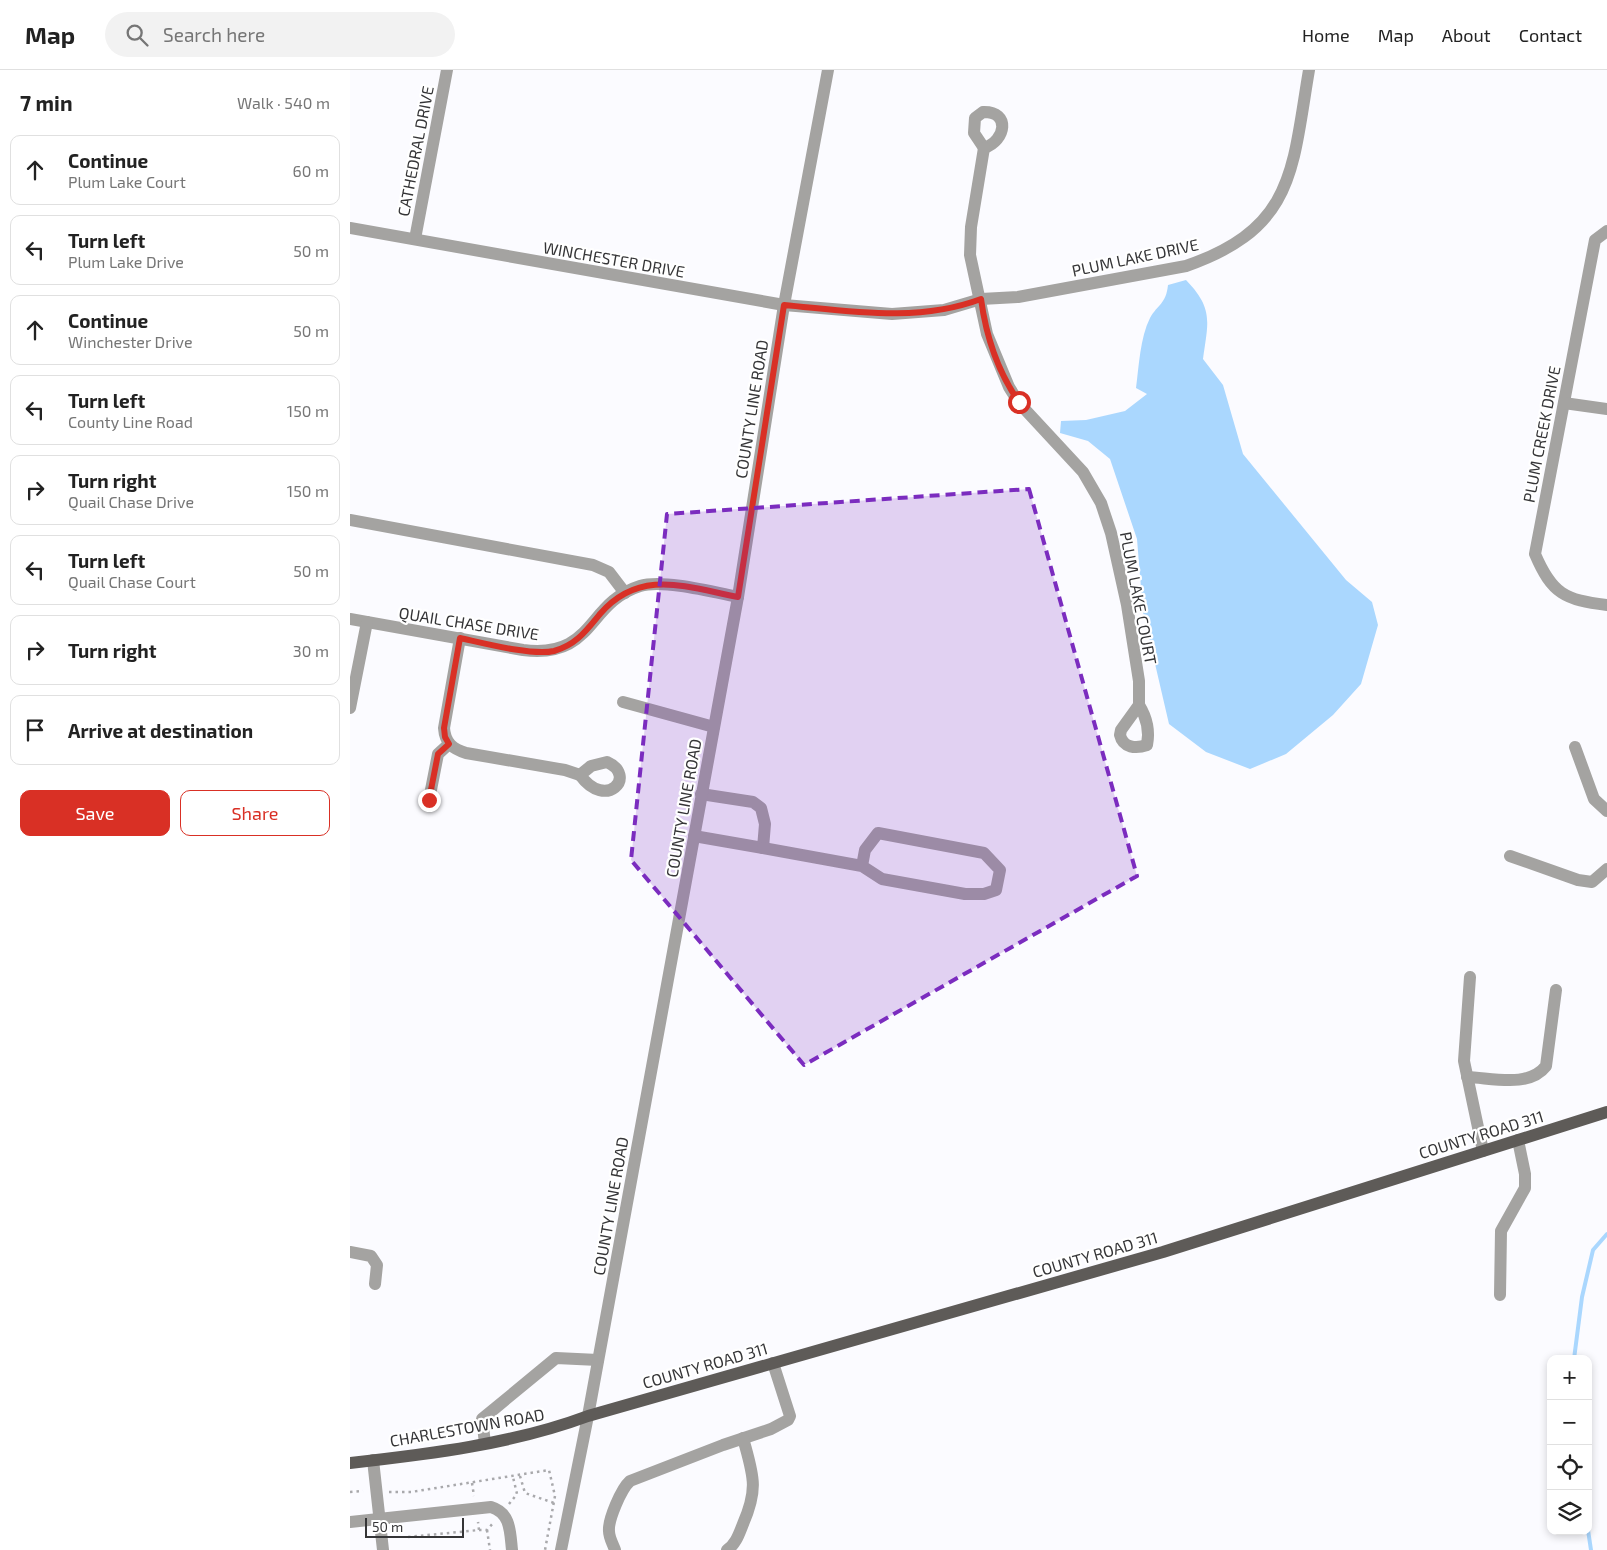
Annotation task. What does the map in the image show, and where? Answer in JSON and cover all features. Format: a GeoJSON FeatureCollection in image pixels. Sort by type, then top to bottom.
{"type":"FeatureCollection","features":[{"type":"Feature","properties":{"kind":"main road","name":"COUNTY ROAD 311"},"geometry":{"type":"LineString","coordinates":[[588,1416],[1163,1252],[1607,1112]]}},
{"type":"Feature","properties":{"kind":"main road","name":"CHARLESTOWN ROAD"},"geometry":{"type":"LineString","coordinates":[[350,1463],[485,1443],[552,1429],[588,1416]]}},
{"type":"Feature","properties":{"kind":"street","name":"CATHEDRAL DRIVE"},"geometry":{"type":"LineString","coordinates":[[415,239],[447,70]]}},
{"type":"Feature","properties":{"kind":"street","name":"COUNTY LINE ROAD"},"geometry":{"type":"LineString","coordinates":[[561,1550],[588,1416],[738,597],[784,305],[828,70]]}},
{"type":"Feature","properties":{"kind":"street","name":"PLUM LAKE DRIVE"},"geometry":{"type":"LineString","coordinates":[[874,314],[944,310],[981,299],[1018,297],[1186,266],[1208,258],[1243,239],[1264,220],[1284,190],[1291,174],[1309,70]]}},
{"type":"Feature","properties":{"kind":"street","name":"PLUM LAKE COURT"},"geometry":{"type":"LineString","coordinates":[[984,148],[971,227],[972,270],[981,299],[987,334],[1009,387],[1019,402],[1083,472],[1100,503],[1111,533],[1127,605],[1139,681],[1139,705]]}},
{"type":"Feature","properties":{"kind":"street","name":"WINCHESTER DRIVE"},"geometry":{"type":"LineString","coordinates":[[350,228],[784,305],[874,314]]}},
{"type":"Feature","properties":{"kind":"street","name":"PLUM CREEK DRIVE"},"geometry":{"type":"LineString","coordinates":[[1607,231],[1595,240],[1535,554],[1545,577],[1561,593],[1578,601],[1607,605]]}},
{"type":"Feature","properties":{"kind":"street"},"geometry":{"type":"LineString","coordinates":[[1564,402],[1607,409]]}},
{"type":"Feature","properties":{"kind":"street"},"geometry":{"type":"LineString","coordinates":[[350,520],[593,565],[609,572],[625,593]]}},
{"type":"Feature","properties":{"kind":"street","name":"QUAIL CHASE DRIVE"},"geometry":{"type":"LineString","coordinates":[[350,619],[523,650],[551,652],[574,642],[610,604],[625,593],[641,586],[662,584],[738,597]]}},
{"type":"Feature","properties":{"kind":"street"},"geometry":{"type":"LineString","coordinates":[[350,708],[367,622]]}},
{"type":"Feature","properties":{"kind":"street"},"geometry":{"type":"LineString","coordinates":[[460,638],[445,723],[445,737],[449,744],[456,750],[466,753],[564,770],[580,776]]}},
{"type":"Feature","properties":{"kind":"street"},"geometry":{"type":"LineString","coordinates":[[624,702],[714,727]]}},
{"type":"Feature","properties":{"kind":"street"},"geometry":{"type":"LineString","coordinates":[[429,800],[438,754],[449,744]]}},
{"type":"Feature","properties":{"kind":"street"},"geometry":{"type":"LineString","coordinates":[[1575,748],[1594,799],[1607,811]]}},
{"type":"Feature","properties":{"kind":"street"},"geometry":{"type":"LineString","coordinates":[[701,794],[753,802],[761,808],[765,824],[764,848]]}},
{"type":"Feature","properties":{"kind":"street"},"geometry":{"type":"LineString","coordinates":[[694,836],[862,866],[882,879],[965,894],[984,894],[996,890],[1000,870],[984,853],[878,833],[865,850],[862,866]]}},
{"type":"Feature","properties":{"kind":"street"},"geometry":{"type":"LineString","coordinates":[[1510,856],[1578,880],[1592,882],[1607,869]]}},
{"type":"Feature","properties":{"kind":"street"},"geometry":{"type":"LineString","coordinates":[[1470,977],[1464,1061],[1483,1151]]}},
{"type":"Feature","properties":{"kind":"street"},"geometry":{"type":"LineString","coordinates":[[1467,1077],[1526,1080],[1539,1075],[1546,1066],[1556,990]]}},
{"type":"Feature","properties":{"kind":"street"},"geometry":{"type":"LineString","coordinates":[[1500,1295],[1502,1231],[1525,1188],[1525,1174],[1518,1140]]}},
{"type":"Feature","properties":{"kind":"street"},"geometry":{"type":"LineString","coordinates":[[350,1252],[371,1256],[377,1266],[375,1284]]}},
{"type":"Feature","properties":{"kind":"street"},"geometry":{"type":"LineString","coordinates":[[485,1443],[482,1419],[556,1358],[598,1360]]}},
{"type":"Feature","properties":{"kind":"street"},"geometry":{"type":"LineString","coordinates":[[615,1550],[608,1534],[609,1526],[626,1484],[640,1477],[771,1429],[788,1420],[790,1416],[774,1363]]}},
{"type":"Feature","properties":{"kind":"street"},"geometry":{"type":"LineString","coordinates":[[727,1550],[737,1540],[749,1510],[754,1491],[754,1482],[743,1438]]}},
{"type":"Feature","properties":{"kind":"street"},"geometry":{"type":"LineString","coordinates":[[373,1460],[383,1550]]}},
{"type":"Feature","properties":{"kind":"street"},"geometry":{"type":"LineString","coordinates":[[738,1550],[745,1540],[758,1508],[758,1499],[754,1491]]}},
{"type":"Feature","properties":{"kind":"street"},"geometry":{"type":"LineString","coordinates":[[350,1522],[491,1507],[500,1510],[504,1515],[509,1526],[512,1550]]}},
{"type":"Feature","properties":{"kind":"path"},"geometry":{"type":"LineString","coordinates":[[350,1492],[411,1492],[548,1470],[555,1496],[545,1550]]}},
{"type":"Feature","properties":{"kind":"path"},"geometry":{"type":"LineString","coordinates":[[520,1476],[525,1493],[554,1504]]}},
{"type":"Feature","properties":{"kind":"path"},"geometry":{"type":"LineString","coordinates":[[487,1530],[490,1550]]}},
{"type":"Feature","properties":{"kind":"highlighted area"},"geometry":{"type":"Polygon","coordinates":[[[1029,489],[1137,876],[804,1065],[631,860],[667,514],[1029,489]]]}},
{"type":"Feature","properties":{"kind":"water"},"geometry":{"type":"Polygon","coordinates":[[[1186,280],[1195,290],[1205,308],[1207,325],[1203,359],[1223,385],[1243,454],[1346,580],[1372,602],[1378,625],[1361,684],[1333,715],[1286,754],[1250,769],[1206,752],[1169,724],[1143,612],[1137,539],[1110,459],[1088,441],[1060,433],[1061,421],[1086,420],[1125,411],[1147,394],[1136,388],[1144,334],[1150,318],[1164,300],[1168,285],[1186,280]]]}},
{"type":"Feature","properties":{"kind":"waterway"},"geometry":{"type":"LineString","coordinates":[[1575,1355],[1582,1297],[1593,1250],[1607,1234]]}},
{"type":"Feature","properties":{"kind":"waterway"},"geometry":{"type":"LineString","coordinates":[[1589,1535],[1591,1550]]}},
{"type":"Feature","properties":{"kind":"route"},"geometry":{"type":"LineString","coordinates":[[429,800],[438,754],[449,744],[445,737],[444,728],[460,638],[523,650],[551,652],[564,648],[574,642],[584,634],[610,604],[631,589],[641,586],[662,584],[738,597],[784,305],[892,314],[944,310],[981,299],[987,334],[1009,387],[1019,402]]}}]}
